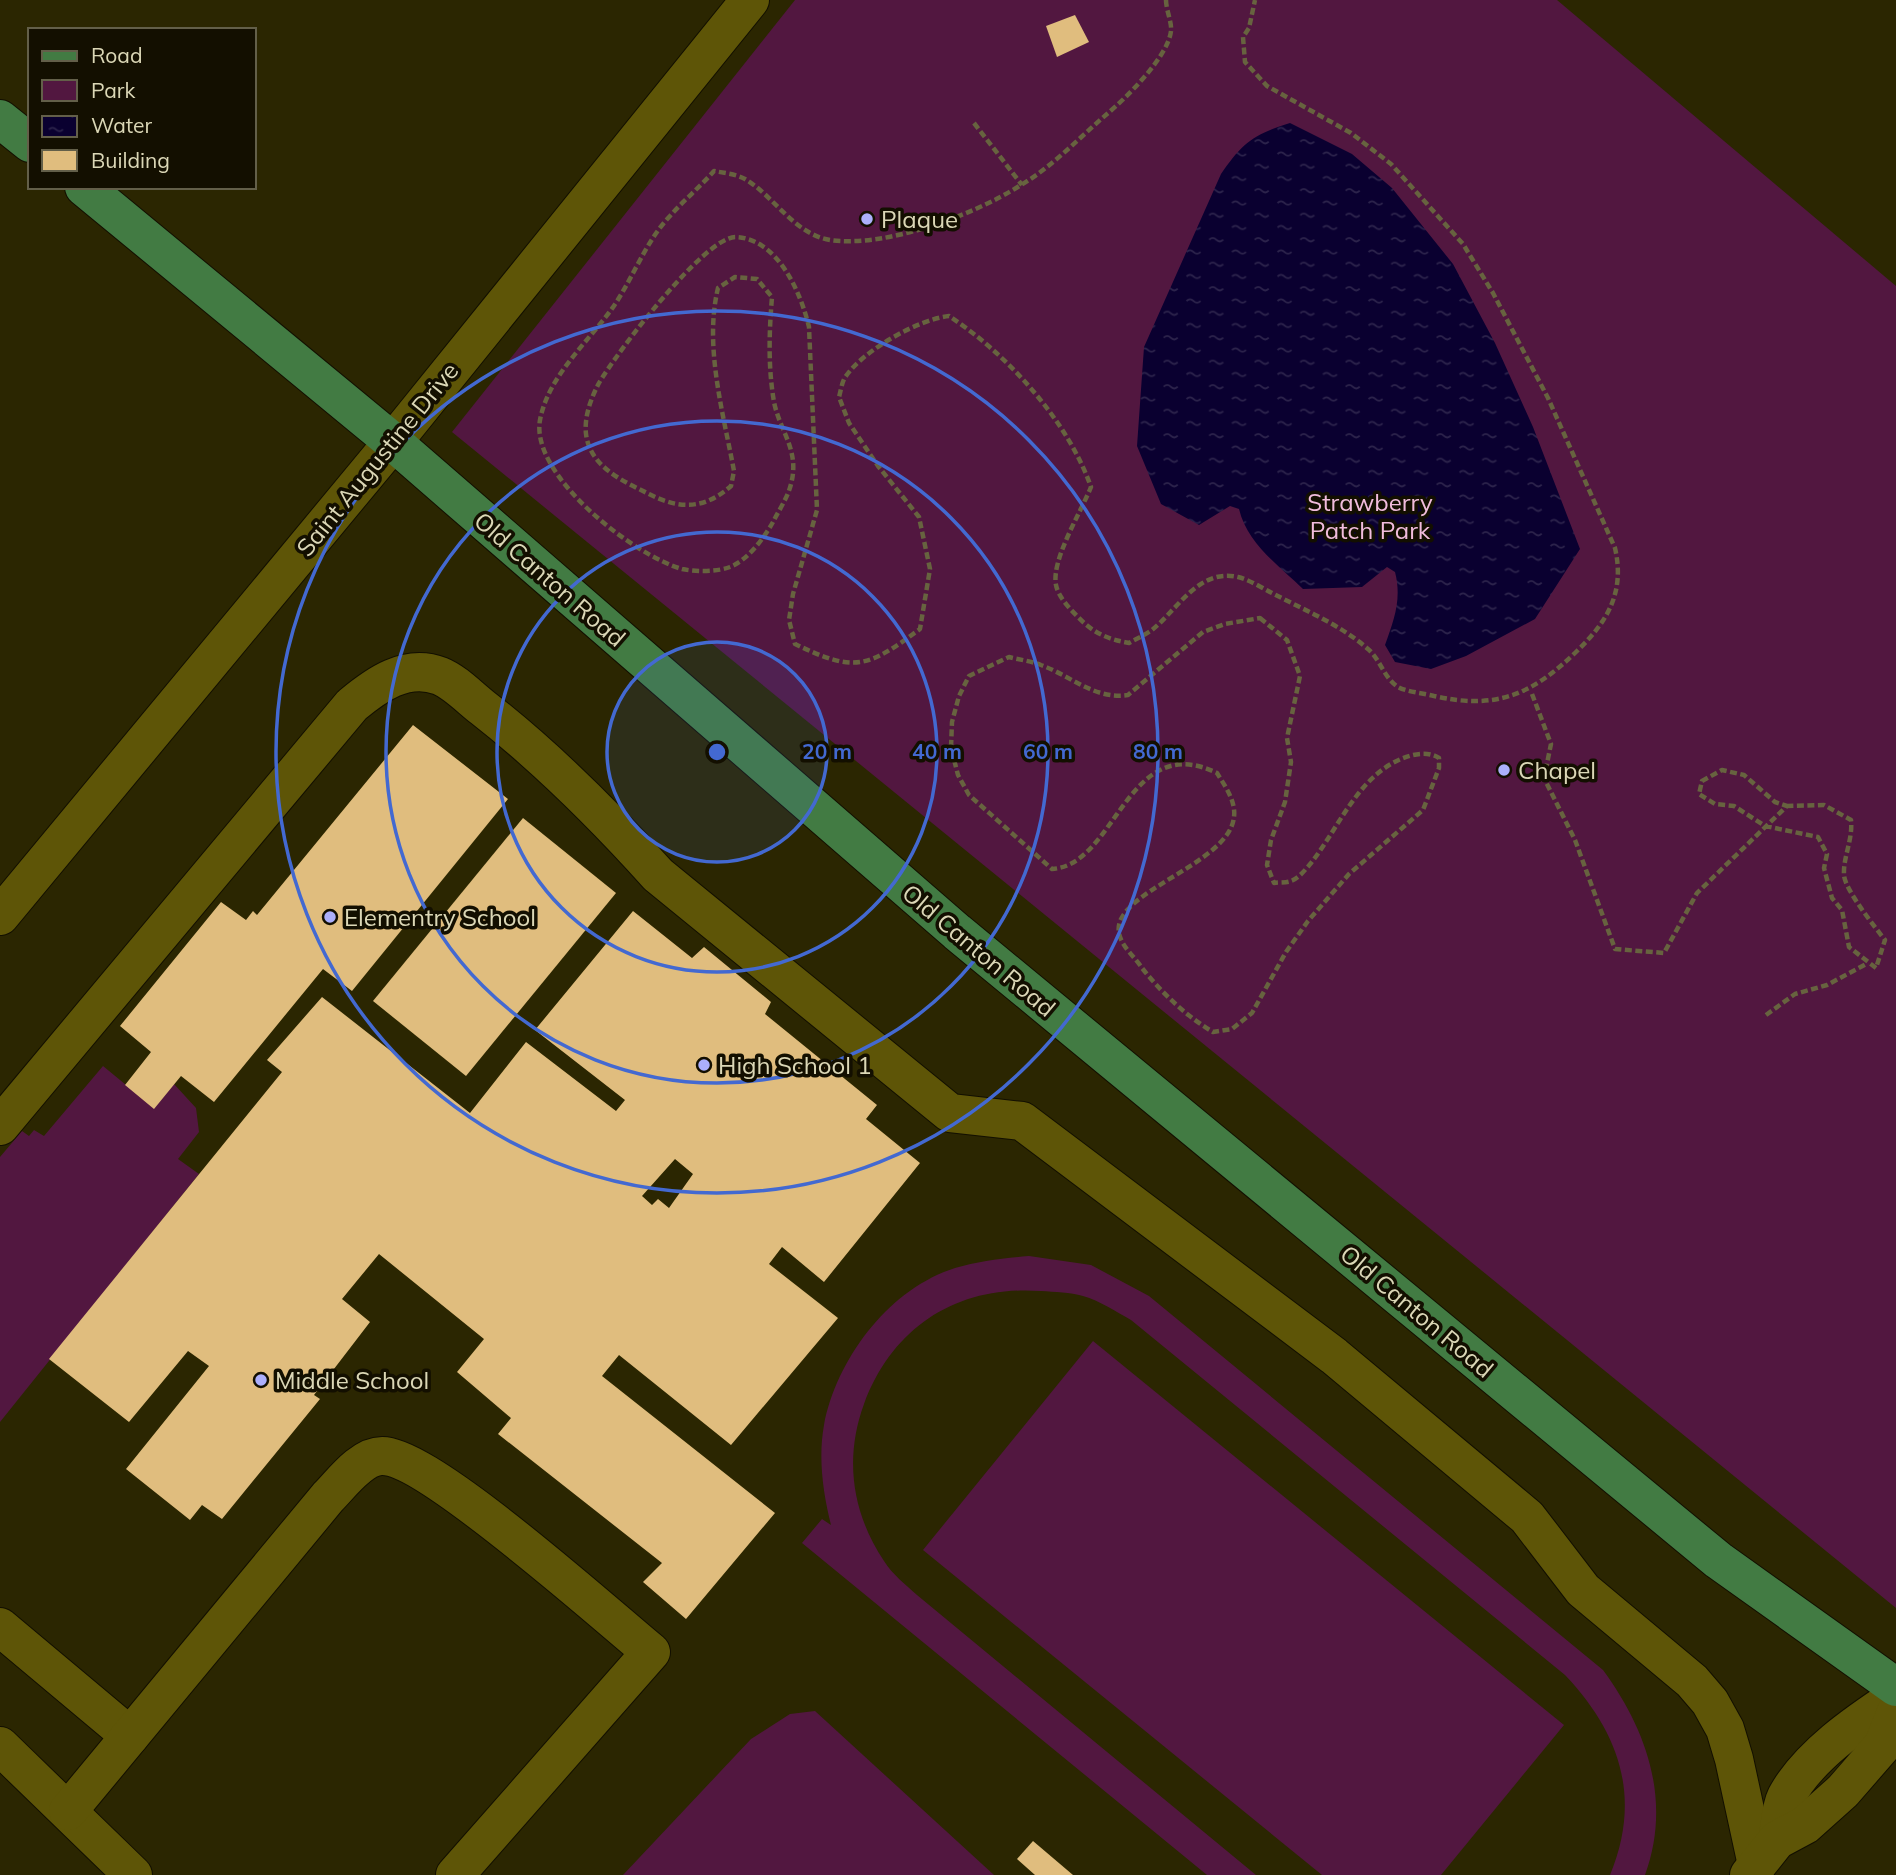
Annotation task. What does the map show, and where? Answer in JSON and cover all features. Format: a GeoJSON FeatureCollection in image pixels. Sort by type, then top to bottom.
{"type":"FeatureCollection","features":[{"type":"Feature","properties":{"kind":"main road"},"geometry":{"type":"LineString","coordinates":[[0,119],[28,141]]}},
{"type":"Feature","properties":{"kind":"main road","name":"Old Canton Road"},"geometry":{"type":"LineString","coordinates":[[85,189],[393,442],[957,932],[1718,1560],[1896,1687]]}},
{"type":"Feature","properties":{"kind":"street","name":"Saint Augustine Drive"},"geometry":{"type":"LineString","coordinates":[[0,916],[393,442],[750,0]]}},
{"type":"Feature","properties":{"kind":"street"},"geometry":{"type":"LineString","coordinates":[[0,1126],[352,705],[380,683],[410,672],[439,676],[537,750],[617,830],[658,876],[950,1113],[1022,1121],[1334,1356],[1527,1517],[1583,1590],[1692,1681],[1710,1702],[1725,1729],[1761,1860]]}},
{"type":"Feature","properties":{"kind":"street"},"geometry":{"type":"LineString","coordinates":[[68,1811],[328,1497],[357,1468],[381,1455],[410,1462],[455,1492],[651,1652],[455,1875]]}},
{"type":"Feature","properties":{"kind":"street"},"geometry":{"type":"LineString","coordinates":[[0,1627],[130,1736]]}},
{"type":"Feature","properties":{"kind":"street"},"geometry":{"type":"LineString","coordinates":[[1761,1860],[1786,1798],[1815,1760],[1853,1725],[1896,1697]]}},
{"type":"Feature","properties":{"kind":"street"},"geometry":{"type":"LineString","coordinates":[[1761,1860],[1843,1791],[1883,1745],[1896,1712]]}},
{"type":"Feature","properties":{"kind":"street"},"geometry":{"type":"LineString","coordinates":[[0,1746],[133,1875]]}},
{"type":"Feature","properties":{"kind":"path"},"geometry":{"type":"LineString","coordinates":[[1166,0],[1171,32],[1144,78],[1091,131],[1022,185],[967,213],[897,234],[844,241],[826,239],[806,229],[743,177],[714,171],[669,216],[612,309],[560,374],[545,403],[540,422],[540,438],[556,473],[618,535],[660,560],[684,570],[731,567],[747,555],[766,534],[791,484],[793,461],[788,437],[775,406],[771,382],[768,346],[772,297],[757,279],[735,277],[718,288],[713,311],[713,346],[734,471],[731,486],[718,499],[701,506],[662,501],[612,476],[596,457],[586,435],[592,400],[600,382],[629,341],[696,261],[717,244],[734,237],[749,241],[772,255],[788,272],[803,300],[809,327],[817,510],[793,594],[789,620],[795,644],[825,659],[855,666],[894,648],[920,629],[930,569],[919,517],[878,466],[849,423],[839,397],[846,376],[901,332],[930,318],[949,316],[1015,369],[1084,467],[1091,487],[1058,560],[1055,583],[1070,609],[1098,634],[1129,643],[1151,631],[1202,583],[1221,576],[1239,577],[1299,605],[1368,649],[1398,687],[1449,699],[1490,702],[1515,697],[1566,662],[1599,631],[1616,597],[1620,569],[1615,548],[1548,398],[1493,293],[1449,227],[1382,156],[1351,133],[1267,86],[1245,62],[1243,37],[1249,28],[1255,0]]}},
{"type":"Feature","properties":{"kind":"path"},"geometry":{"type":"LineString","coordinates":[[974,123],[1022,185]]}},
{"type":"Feature","properties":{"kind":"path"},"geometry":{"type":"LineString","coordinates":[[1260,618],[1287,640],[1300,676],[1287,737],[1291,762],[1285,802],[1271,840],[1268,865],[1274,883],[1291,881],[1305,871],[1321,851],[1348,806],[1373,778],[1392,764],[1405,757],[1427,754],[1439,758],[1439,768],[1423,810],[1349,874],[1308,921],[1286,952],[1252,1013],[1232,1029],[1213,1032],[1153,983],[1119,934],[1119,923],[1127,909],[1195,864],[1230,830],[1234,806],[1217,773],[1194,764],[1176,763],[1163,769],[1142,785],[1090,848],[1062,868],[1052,869],[969,794],[958,775],[951,748],[952,722],[959,696],[969,676],[1009,657],[1042,665],[1084,687],[1114,697],[1128,695],[1203,632],[1225,624],[1260,618]]}},
{"type":"Feature","properties":{"kind":"path"},"geometry":{"type":"LineString","coordinates":[[1532,694],[1550,744],[1544,778],[1575,841],[1615,949],[1664,953],[1697,893],[1743,852],[1765,825],[1787,806]]}},
{"type":"Feature","properties":{"kind":"path"},"geometry":{"type":"LineString","coordinates":[[1722,770],[1744,775],[1775,802],[1787,806],[1824,805],[1851,820],[1853,833],[1844,873],[1847,888],[1885,940],[1876,968],[1849,947],[1842,910],[1832,898],[1825,868],[1827,854],[1818,837],[1765,825],[1734,806],[1715,804],[1699,794],[1702,781],[1722,770]]}},
{"type":"Feature","properties":{"kind":"path"},"geometry":{"type":"LineString","coordinates":[[1766,1015],[1795,994],[1827,985],[1868,963]]}},
{"type":"Feature","properties":{"kind":"green space","name":"Strawberry Patch Park"},"geometry":{"type":"Polygon","coordinates":[[[795,0],[1557,0],[1896,286],[1896,1608],[452,432],[795,0]]]}},
{"type":"Feature","properties":{"kind":"green space"},"geometry":{"type":"Polygon","coordinates":[[[103,1066],[154,1108],[174,1084],[196,1108],[199,1132],[178,1159],[199,1174],[0,1422],[0,1157],[22,1131],[29,1136],[34,1130],[44,1136],[103,1066]]]}},
{"type":"Feature","properties":{"kind":"green space"},"geometry":{"type":"Polygon","coordinates":[[[1029,1256],[1091,1265],[1149,1296],[1603,1670],[1632,1717],[1651,1767],[1656,1820],[1653,1847],[1645,1875],[1610,1875],[1620,1847],[1624,1819],[1620,1768],[1612,1743],[1600,1720],[1565,1675],[1131,1320],[1089,1298],[1041,1291],[982,1295],[932,1316],[911,1332],[892,1353],[864,1404],[854,1445],[854,1485],[858,1505],[873,1543],[887,1566],[899,1579],[1256,1875],[1207,1875],[802,1543],[822,1519],[831,1525],[822,1475],[824,1425],[841,1375],[870,1329],[888,1309],[931,1278],[973,1263],[1029,1256]]]}},
{"type":"Feature","properties":{"kind":"green space"},"geometry":{"type":"Polygon","coordinates":[[[1093,1341],[1564,1725],[1441,1875],[1322,1875],[923,1550],[1093,1341]]]}},
{"type":"Feature","properties":{"kind":"green space"},"geometry":{"type":"Polygon","coordinates":[[[815,1711],[994,1875],[623,1875],[751,1739],[790,1714],[815,1711]]]}},
{"type":"Feature","properties":{"kind":"water"},"geometry":{"type":"Polygon","coordinates":[[[1290,123],[1352,154],[1392,188],[1453,264],[1495,343],[1533,427],[1580,549],[1535,619],[1466,656],[1431,669],[1395,662],[1385,645],[1397,600],[1395,572],[1387,567],[1362,587],[1303,589],[1256,543],[1239,509],[1230,506],[1199,525],[1161,504],[1137,446],[1144,347],[1221,174],[1250,141],[1267,131],[1290,123]]]}},
{"type":"Feature","properties":{"kind":"building"},"geometry":{"type":"Polygon","coordinates":[[[1075,15],[1089,42],[1057,57],[1046,26],[1075,15]]]}},
{"type":"Feature","properties":{"kind":"building","name":"Elementry School"},"geometry":{"type":"Polygon","coordinates":[[[413,725],[508,799],[352,991],[323,969],[214,1102],[181,1076],[154,1109],[125,1085],[151,1052],[120,1026],[221,902],[246,920],[253,911],[257,915],[413,725]]]}},
{"type":"Feature","properties":{"kind":"building"},"geometry":{"type":"Polygon","coordinates":[[[523,818],[616,893],[466,1076],[373,1001],[523,818]]]}},
{"type":"Feature","properties":{"kind":"building"},"geometry":{"type":"Polygon","coordinates":[[[633,911],[692,958],[704,947],[771,1002],[765,1014],[877,1105],[866,1119],[920,1163],[824,1282],[782,1247],[769,1264],[838,1318],[731,1445],[619,1355],[602,1376],[775,1513],[686,1619],[643,1582],[662,1563],[498,1434],[511,1418],[457,1372],[484,1339],[379,1254],[342,1299],[370,1322],[314,1395],[320,1399],[222,1519],[202,1505],[190,1520],[126,1469],[209,1366],[188,1351],[129,1422],[49,1359],[282,1072],[267,1060],[322,997],[470,1113],[526,1042],[616,1111],[625,1100],[535,1030],[633,911]],[[675,1159],[642,1196],[652,1205],[658,1199],[669,1208],[693,1174],[675,1159]]]}},
{"type":"Feature","properties":{"kind":"building"},"geometry":{"type":"Polygon","coordinates":[[[1033,1841],[1073,1875],[1035,1875],[1017,1859],[1033,1841]]]}},
{"type":"Feature","properties":{"kind":"place","name":"Plaque"},"geometry":{"type":"Point","coordinates":[867,219]}},
{"type":"Feature","properties":{"kind":"place","name":"Chapel"},"geometry":{"type":"Point","coordinates":[1504,770]}},
{"type":"Feature","properties":{"kind":"place","name":"Elementry School"},"geometry":{"type":"Point","coordinates":[330,917]}},
{"type":"Feature","properties":{"kind":"place","name":"High School 1"},"geometry":{"type":"Point","coordinates":[704,1065]}},
{"type":"Feature","properties":{"kind":"place","name":"Middle School"},"geometry":{"type":"Point","coordinates":[261,1380]}}]}
